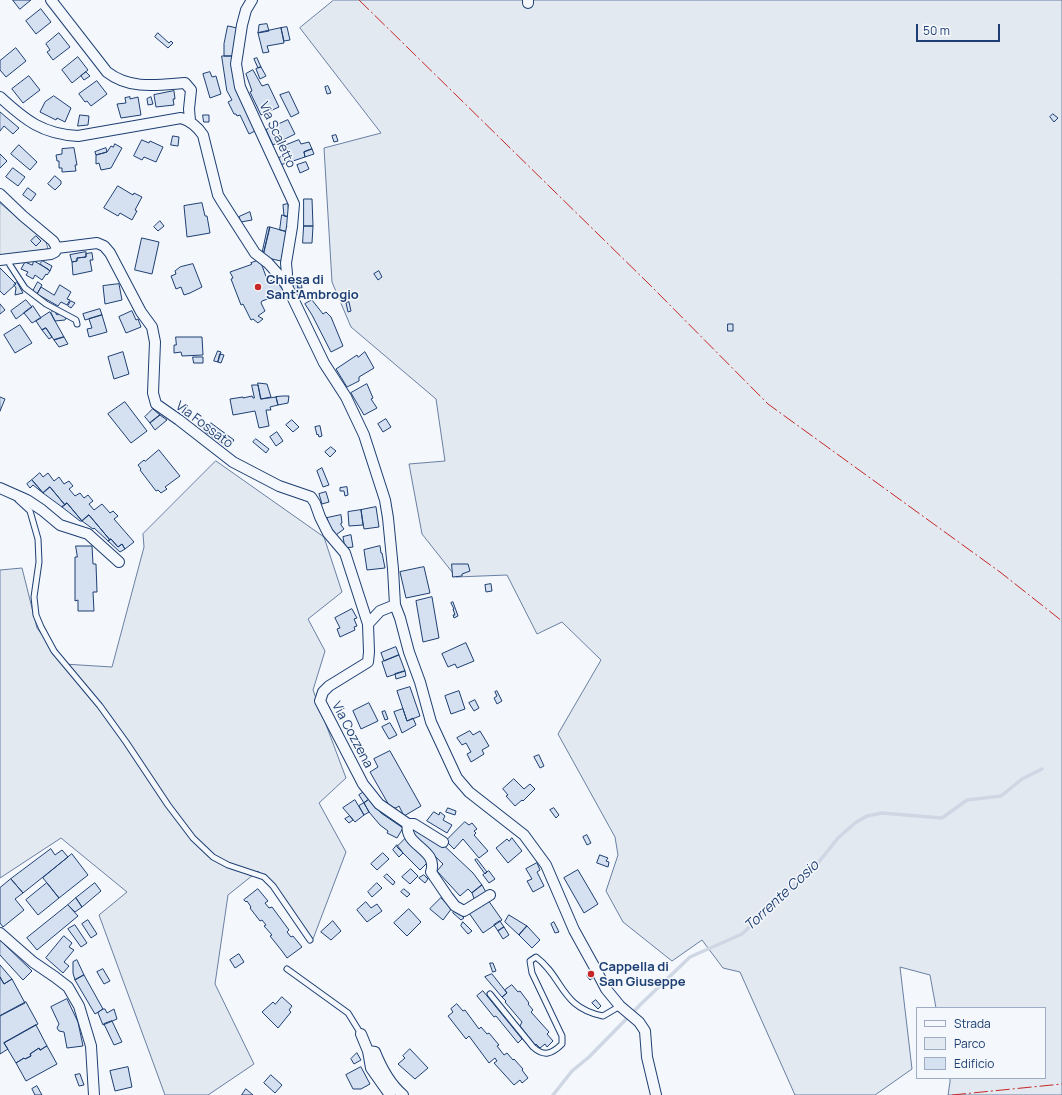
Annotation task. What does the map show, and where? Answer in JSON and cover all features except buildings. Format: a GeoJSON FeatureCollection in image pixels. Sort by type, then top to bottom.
{"type":"FeatureCollection","features":[{"type":"Feature","properties":{"kind":"street"},"geometry":{"type":"LineString","coordinates":[[51,0],[107,72],[115,78],[134,85],[185,83],[191,90],[189,110],[190,121]]}},
{"type":"Feature","properties":{"kind":"street","name":"Via Scaletto"},"geometry":{"type":"LineString","coordinates":[[252,0],[246,10],[242,25],[236,64],[240,86],[294,204],[286,263],[288,274],[286,282]]}},
{"type":"Feature","properties":{"kind":"street"},"geometry":{"type":"LineString","coordinates":[[0,97],[21,116],[42,128],[62,135],[78,136],[181,118],[190,121],[199,128],[203,135],[220,200],[255,253],[268,263],[286,282],[324,363],[346,397],[364,436],[385,500],[394,569],[395,605],[420,682],[431,722],[457,778],[469,792],[524,836],[546,865],[574,930],[606,989],[620,1006],[639,1022],[645,1031],[647,1057],[656,1095]]}},
{"type":"Feature","properties":{"kind":"street"},"geometry":{"type":"LineString","coordinates":[[0,194],[53,241],[56,248]]}},
{"type":"Feature","properties":{"kind":"street","name":"Via Fossato"},"geometry":{"type":"LineString","coordinates":[[4,259],[51,254],[55,252],[56,248],[97,243],[104,246],[110,253],[141,312],[152,327],[155,342],[152,394],[156,404],[233,462],[280,486],[311,497],[328,533],[345,553],[368,624]]}},
{"type":"Feature","properties":{"kind":"street"},"geometry":{"type":"LineString","coordinates":[[0,488],[42,510],[60,524],[88,534],[119,562]]}},
{"type":"Feature","properties":{"kind":"street"},"geometry":{"type":"LineString","coordinates":[[368,624],[380,611],[395,605]]}},
{"type":"Feature","properties":{"kind":"street","name":"Via Cozzena"},"geometry":{"type":"LineString","coordinates":[[368,624],[368,662],[329,686],[323,692],[320,701],[363,784],[379,804],[408,824]]}},
{"type":"Feature","properties":{"kind":"street"},"geometry":{"type":"LineString","coordinates":[[443,842],[414,824],[408,824],[407,829],[410,838],[429,855],[433,866],[432,872],[455,906],[464,911],[490,895]]}},
{"type":"Feature","properties":{"kind":"street"},"geometry":{"type":"LineString","coordinates":[[0,933],[33,962],[68,987],[76,1000],[91,1046],[94,1095]]}},
{"type":"Feature","properties":{"kind":"street"},"geometry":{"type":"LineString","coordinates":[[361,1034],[368,1051],[371,1068],[390,1095]]}},
{"type":"Feature","properties":{"kind":"street"},"geometry":{"type":"LineString","coordinates":[[368,1051],[375,1052],[380,1065],[403,1095]]}},
{"type":"Feature","properties":{"kind":"lane"},"geometry":{"type":"LineString","coordinates":[[4,259],[10,265],[25,288],[46,304],[76,320],[77,324]]}},
{"type":"Feature","properties":{"kind":"lane"},"geometry":{"type":"LineString","coordinates":[[12,493],[30,511],[38,540],[39,562],[34,597],[36,615],[40,627],[54,651],[100,706],[168,805],[193,838],[213,856],[228,865],[264,877],[269,881],[310,940]]}},
{"type":"Feature","properties":{"kind":"lane"},"geometry":{"type":"LineString","coordinates":[[490,994],[533,1047],[540,1053],[545,1054],[558,1048],[562,1044],[562,1036],[532,974],[530,961],[536,957],[543,962],[566,995],[590,1013],[603,1016],[620,1006]]}},
{"type":"Feature","properties":{"kind":"lane"},"geometry":{"type":"LineString","coordinates":[[287,969],[348,1013],[361,1034]]}},
{"type":"Feature","properties":{"kind":"green space"},"geometry":{"type":"Polygon","coordinates":[[[334,0],[1062,0],[1062,1095],[948,1095],[950,1079],[1046,1079],[1046,1007],[936,1007],[930,975],[900,967],[912,1069],[875,1095],[795,1095],[740,972],[723,968],[702,940],[672,961],[623,922],[606,891],[618,855],[615,837],[558,734],[601,660],[562,622],[537,634],[507,575],[456,577],[422,534],[409,464],[445,461],[436,399],[351,327],[332,282],[324,148],[381,133],[300,28],[334,0]]]}},
{"type":"Feature","properties":{"kind":"green space"},"geometry":{"type":"Polygon","coordinates":[[[0,203],[46,242],[48,249],[0,256],[0,203]]]}},
{"type":"Feature","properties":{"kind":"green space"},"geometry":{"type":"Polygon","coordinates":[[[216,461],[324,537],[342,592],[308,619],[325,651],[313,690],[346,778],[319,803],[346,852],[313,939],[258,871],[228,895],[215,984],[254,1064],[208,1095],[165,1095],[99,915],[127,892],[61,838],[0,878],[0,570],[22,568],[37,628],[64,664],[112,667],[144,547],[143,534],[216,461]]]}},
{"type":"Feature","properties":{"kind":"waterway","name":"Torrente Cosio"},"geometry":{"type":"LineString","coordinates":[[553,1095],[572,1071],[589,1057],[690,957],[742,934],[818,863],[838,838],[855,823],[867,816],[882,813],[942,818],[967,800],[1001,796],[1022,779],[1042,769]]}},
{"type":"Feature","properties":{"kind":"power"},"geometry":{"type":"LineString","coordinates":[[359,0],[649,284],[768,404],[1000,572],[1062,621]]}},
{"type":"Feature","properties":{"kind":"power"},"geometry":{"type":"LineString","coordinates":[[952,1095],[1062,1084]]}},
{"type":"Feature","properties":{"kind":"place","name":"Chiesa di Sant'Ambrogio"},"geometry":{"type":"Point","coordinates":[258,287]}},
{"type":"Feature","properties":{"kind":"place","name":"Cappella di San Giuseppe"},"geometry":{"type":"Point","coordinates":[591,974]}}]}
